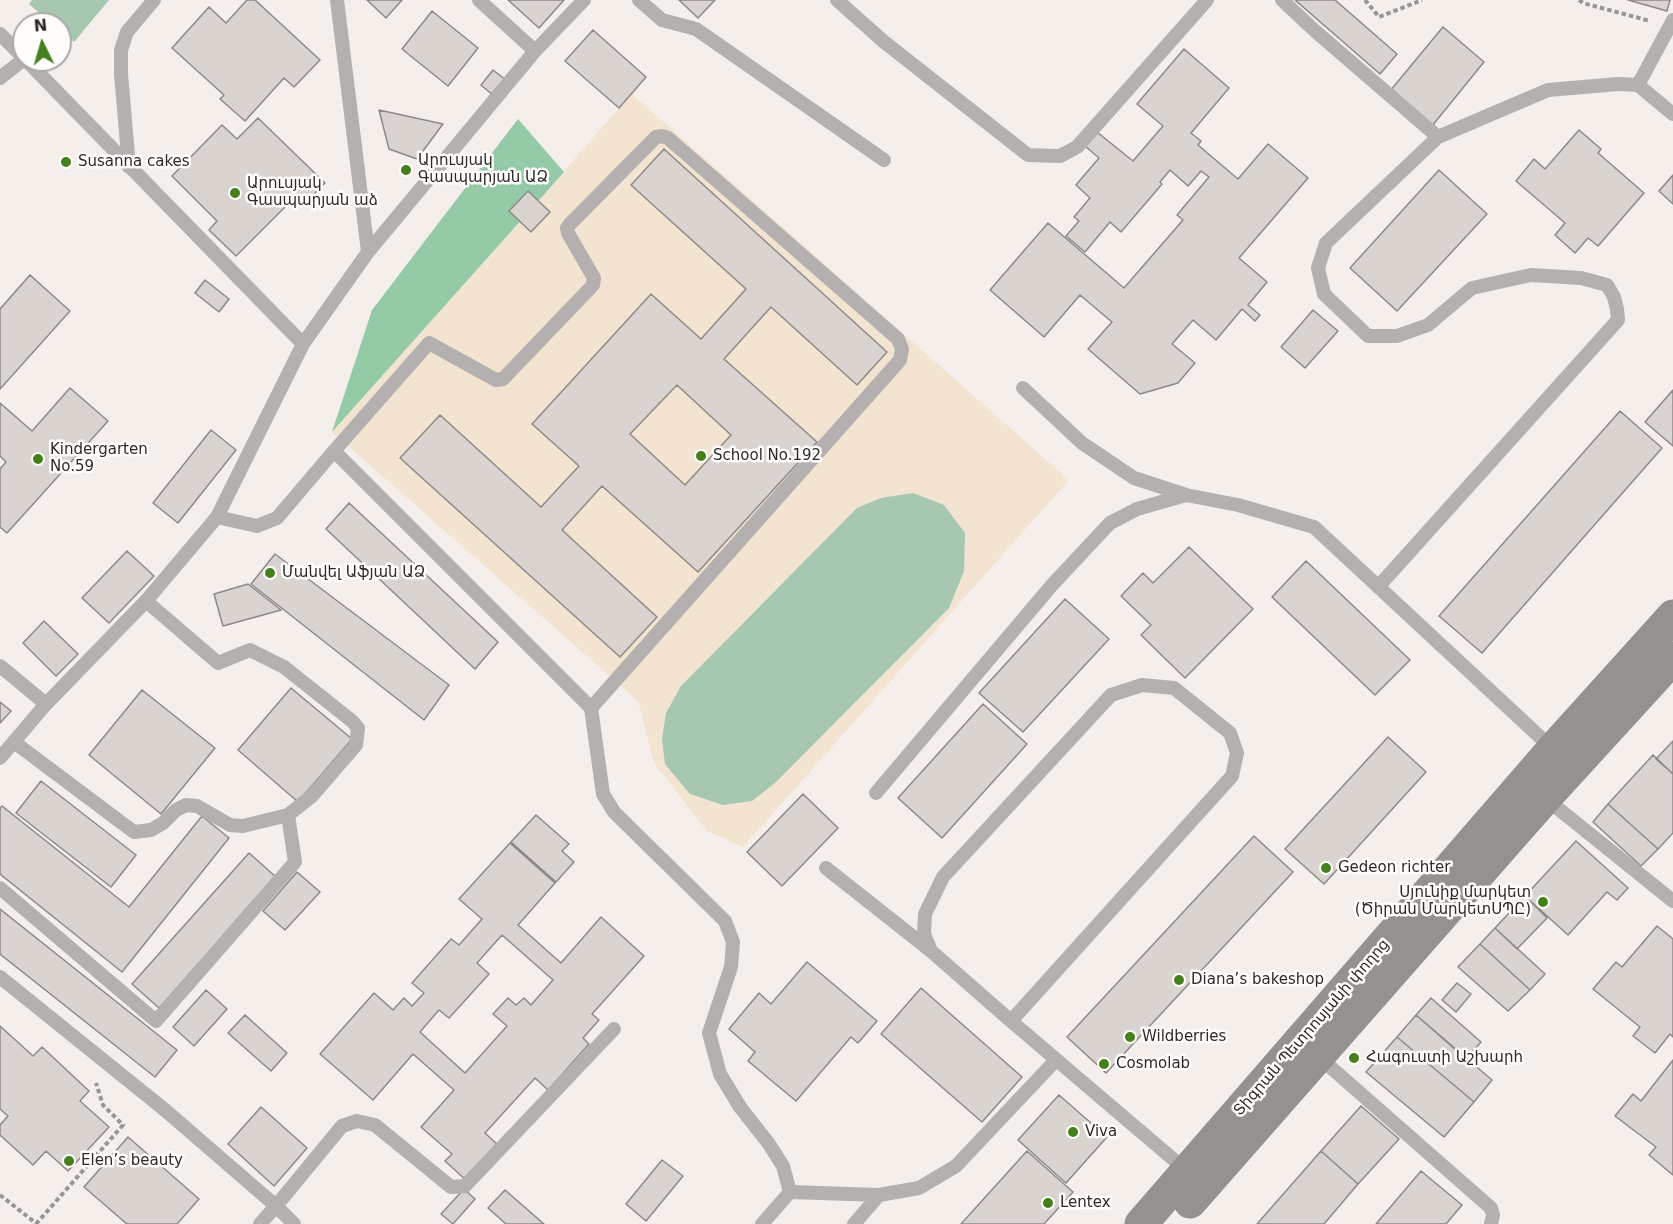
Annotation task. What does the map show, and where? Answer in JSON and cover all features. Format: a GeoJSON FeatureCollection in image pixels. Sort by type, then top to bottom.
{"type":"FeatureCollection","features":[{"type":"Feature","properties":{"kind":"main road","name":"Տիգրան Պետրոսյանի փողոց"},"geometry":{"type":"LineString","coordinates":[[1171,1224],[1196,1179],[1563,758],[1672,620]]}},
{"type":"Feature","properties":{"kind":"main road","name":"Տիգրան Պետրոսյանի փողոց"},"geometry":{"type":"LineString","coordinates":[[1141,1224],[1196,1179],[1319,1058],[1545,798],[1563,758],[1673,658]]}},
{"type":"Feature","properties":{"kind":"lane"},"geometry":{"type":"LineString","coordinates":[[129,167],[121,83],[121,50],[126,32],[154,0]]}},
{"type":"Feature","properties":{"kind":"lane"},"geometry":{"type":"LineString","coordinates":[[337,0],[368,252]]}},
{"type":"Feature","properties":{"kind":"lane"},"geometry":{"type":"LineString","coordinates":[[479,0],[535,51]]}},
{"type":"Feature","properties":{"kind":"lane"},"geometry":{"type":"LineString","coordinates":[[0,758],[46,704],[146,600],[217,517],[303,344],[368,252],[535,51],[584,0]]}},
{"type":"Feature","properties":{"kind":"lane"},"geometry":{"type":"LineString","coordinates":[[639,0],[662,20],[696,29],[884,159]]}},
{"type":"Feature","properties":{"kind":"lane"},"geometry":{"type":"LineString","coordinates":[[837,0],[883,41],[1028,155],[1060,156],[1077,147],[1207,0]]}},
{"type":"Feature","properties":{"kind":"lane"},"geometry":{"type":"LineString","coordinates":[[1282,0],[1438,137]]}},
{"type":"Feature","properties":{"kind":"lane"},"geometry":{"type":"LineString","coordinates":[[1638,85],[1671,23]]}},
{"type":"Feature","properties":{"kind":"lane"},"geometry":{"type":"LineString","coordinates":[[0,34],[12,46]]}},
{"type":"Feature","properties":{"kind":"lane"},"geometry":{"type":"LineString","coordinates":[[0,78],[12,68]]}},
{"type":"Feature","properties":{"kind":"lane"},"geometry":{"type":"LineString","coordinates":[[37,72],[303,344]]}},
{"type":"Feature","properties":{"kind":"lane"},"geometry":{"type":"LineString","coordinates":[[1378,587],[1618,321],[1614,297],[1607,285],[1581,278],[1531,275],[1472,288],[1428,325],[1397,336],[1368,336],[1323,294],[1318,268],[1326,243],[1438,137],[1548,90],[1618,84],[1638,85],[1673,114]]}},
{"type":"Feature","properties":{"kind":"lane"},"geometry":{"type":"LineString","coordinates":[[217,517],[257,526],[277,518],[429,343],[496,380],[503,379],[593,285],[594,278],[567,228],[656,137],[668,138],[898,339],[902,349],[900,360],[591,708]]}},
{"type":"Feature","properties":{"kind":"lane"},"geometry":{"type":"LineString","coordinates":[[1023,388],[1082,443],[1134,478],[1186,495],[1238,506],[1314,527],[1563,758]]}},
{"type":"Feature","properties":{"kind":"lane"},"geometry":{"type":"LineString","coordinates":[[334,451],[591,708],[603,794],[614,812],[725,921],[733,942],[731,967],[708,1033],[720,1074],[740,1107],[783,1166],[790,1192]]}},
{"type":"Feature","properties":{"kind":"lane"},"geometry":{"type":"LineString","coordinates":[[876,793],[1052,585],[1110,523],[1137,509],[1186,495]]}},
{"type":"Feature","properties":{"kind":"lane"},"geometry":{"type":"LineString","coordinates":[[14,742],[134,832],[152,830],[164,823],[176,810],[186,805],[197,806],[230,825],[243,826],[288,815],[312,796],[356,746],[358,728],[352,721],[284,667],[249,650],[218,663],[146,600]]}},
{"type":"Feature","properties":{"kind":"lane"},"geometry":{"type":"LineString","coordinates":[[0,666],[46,704]]}},
{"type":"Feature","properties":{"kind":"lane"},"geometry":{"type":"LineString","coordinates":[[931,951],[924,934],[925,914],[944,877],[1111,695],[1142,685],[1174,688],[1230,733],[1237,753],[1232,776],[1011,1021]]}},
{"type":"Feature","properties":{"kind":"lane"},"geometry":{"type":"LineString","coordinates":[[1545,798],[1673,901]]}},
{"type":"Feature","properties":{"kind":"lane"},"geometry":{"type":"LineString","coordinates":[[0,888],[156,1022],[295,862],[288,815]]}},
{"type":"Feature","properties":{"kind":"lane"},"geometry":{"type":"LineString","coordinates":[[826,868],[931,951],[1196,1179]]}},
{"type":"Feature","properties":{"kind":"lane"},"geometry":{"type":"LineString","coordinates":[[0,977],[165,1110],[294,1224]]}},
{"type":"Feature","properties":{"kind":"lane"},"geometry":{"type":"LineString","coordinates":[[260,1224],[342,1126],[357,1121],[375,1125],[451,1186],[465,1186],[614,1029]]}},
{"type":"Feature","properties":{"kind":"lane"},"geometry":{"type":"LineString","coordinates":[[1319,1058],[1491,1208],[1493,1215],[1491,1224]]}},
{"type":"Feature","properties":{"kind":"lane"},"geometry":{"type":"LineString","coordinates":[[790,1192],[879,1196],[919,1188],[956,1166],[1056,1060]]}},
{"type":"Feature","properties":{"kind":"lane"},"geometry":{"type":"LineString","coordinates":[[762,1224],[790,1192]]}},
{"type":"Feature","properties":{"kind":"lane"},"geometry":{"type":"LineString","coordinates":[[854,1224],[879,1196]]}},
{"type":"Feature","properties":{"kind":"path"},"geometry":{"type":"LineString","coordinates":[[1365,0],[1379,17],[1422,0]]}},
{"type":"Feature","properties":{"kind":"path"},"geometry":{"type":"LineString","coordinates":[[1579,0],[1582,3],[1671,23]]}},
{"type":"Feature","properties":{"kind":"path"},"geometry":{"type":"LineString","coordinates":[[0,1195],[36,1224],[123,1125],[103,1105],[84,1045]]}},
{"type":"Feature","properties":{"kind":"shaded area","name":"School No.192"},"geometry":{"type":"Polygon","coordinates":[[[632,94],[1069,480],[743,847],[707,831],[654,763],[638,701],[332,432],[632,94]]]}},
{"type":"Feature","properties":{"kind":"green space"},"geometry":{"type":"Polygon","coordinates":[[[32,0],[109,0],[74,42],[72,40],[72,12],[38,12],[29,4],[32,0]]]}},
{"type":"Feature","properties":{"kind":"green space"},"geometry":{"type":"Polygon","coordinates":[[[518,119],[564,172],[332,432],[372,310],[518,119]]]}},
{"type":"Feature","properties":{"kind":"green space"},"geometry":{"type":"Polygon","coordinates":[[[913,493],[944,505],[965,533],[964,571],[949,608],[776,782],[752,801],[723,805],[690,794],[665,764],[662,739],[666,713],[681,686],[857,508],[881,498],[913,493]]]}},
{"type":"Feature","properties":{"kind":"building"},"geometry":{"type":"Polygon","coordinates":[[[247,0],[255,0],[320,60],[294,87],[284,78],[245,121],[220,99],[224,95],[172,48],[209,7],[226,23],[247,0]]]}},
{"type":"Feature","properties":{"kind":"building"},"geometry":{"type":"Polygon","coordinates":[[[367,0],[402,0],[386,18],[367,0]]]}},
{"type":"Feature","properties":{"kind":"building"},"geometry":{"type":"Polygon","coordinates":[[[508,0],[564,0],[539,28],[508,0]]]}},
{"type":"Feature","properties":{"kind":"building"},"geometry":{"type":"Polygon","coordinates":[[[679,0],[715,0],[698,18],[679,0]]]}},
{"type":"Feature","properties":{"kind":"building"},"geometry":{"type":"Polygon","coordinates":[[[1295,0],[1335,0],[1397,54],[1380,74],[1295,0]]]}},
{"type":"Feature","properties":{"kind":"building"},"geometry":{"type":"Polygon","coordinates":[[[1628,0],[1670,0],[1667,11],[1628,0]]]}},
{"type":"Feature","properties":{"kind":"building"},"geometry":{"type":"Polygon","coordinates":[[[432,11],[478,48],[448,86],[402,49],[432,11]]]}},
{"type":"Feature","properties":{"kind":"building"},"geometry":{"type":"Polygon","coordinates":[[[1443,27],[1484,62],[1432,126],[1390,91],[1443,27]]]}},
{"type":"Feature","properties":{"kind":"building"},"geometry":{"type":"Polygon","coordinates":[[[593,30],[646,77],[619,108],[565,61],[593,30]]]}},
{"type":"Feature","properties":{"kind":"building"},"geometry":{"type":"Polygon","coordinates":[[[1184,49],[1229,88],[1191,133],[1201,141],[1198,145],[1238,179],[1268,144],[1308,178],[1239,258],[1267,282],[1248,305],[1260,315],[1255,321],[1242,309],[1216,340],[1193,320],[1172,344],[1195,363],[1178,383],[1140,394],[1088,349],[1112,322],[1080,295],[1044,337],[990,290],[1048,223],[1124,288],[1183,220],[1177,215],[1209,177],[1201,171],[1188,186],[1170,170],[1160,182],[1162,184],[1121,232],[1110,222],[1085,252],[1066,236],[1079,221],[1074,217],[1090,198],[1076,185],[1099,158],[1085,146],[1097,132],[1133,161],[1163,126],[1137,104],[1184,49]]]}},
{"type":"Feature","properties":{"kind":"building"},"geometry":{"type":"Polygon","coordinates":[[[493,70],[506,80],[494,96],[481,85],[493,70]]]}},
{"type":"Feature","properties":{"kind":"building"},"geometry":{"type":"Polygon","coordinates":[[[379,110],[443,124],[417,159],[389,149],[379,110]]]}},
{"type":"Feature","properties":{"kind":"building"},"geometry":{"type":"Polygon","coordinates":[[[258,118],[325,183],[303,205],[295,197],[236,256],[209,230],[217,221],[172,176],[222,125],[237,139],[258,118]]]}},
{"type":"Feature","properties":{"kind":"building"},"geometry":{"type":"Polygon","coordinates":[[[1579,130],[1601,149],[1598,153],[1644,193],[1598,246],[1588,238],[1575,253],[1555,235],[1565,223],[1516,181],[1534,159],[1545,169],[1579,130]]]}},
{"type":"Feature","properties":{"kind":"building"},"geometry":{"type":"Polygon","coordinates":[[[664,149],[887,352],[857,385],[771,307],[724,359],[817,442],[698,572],[602,486],[562,530],[657,617],[620,657],[400,458],[440,415],[541,507],[579,466],[532,424],[651,294],[701,339],[746,289],[631,185],[664,149]],[[677,385],[630,434],[685,485],[731,435],[677,385]]]}},
{"type":"Feature","properties":{"kind":"building"},"geometry":{"type":"Polygon","coordinates":[[[1439,170],[1487,214],[1397,311],[1350,268],[1439,170]]]}},
{"type":"Feature","properties":{"kind":"building"},"geometry":{"type":"Polygon","coordinates":[[[1673,175],[1673,204],[1659,191],[1673,175]]]}},
{"type":"Feature","properties":{"kind":"building"},"geometry":{"type":"Polygon","coordinates":[[[528,191],[550,212],[531,232],[509,211],[528,191]]]}},
{"type":"Feature","properties":{"kind":"building"},"geometry":{"type":"Polygon","coordinates":[[[30,275],[70,311],[0,389],[0,309],[30,275]]]}},
{"type":"Feature","properties":{"kind":"building"},"geometry":{"type":"Polygon","coordinates":[[[205,280],[229,299],[219,312],[195,293],[205,280]]]}},
{"type":"Feature","properties":{"kind":"building"},"geometry":{"type":"Polygon","coordinates":[[[1313,310],[1338,331],[1305,368],[1281,347],[1313,310]]]}},
{"type":"Feature","properties":{"kind":"building","name":"Kindergarten No.59"},"geometry":{"type":"Polygon","coordinates":[[[70,388],[108,421],[7,533],[0,527],[0,469],[6,462],[0,456],[0,403],[32,431],[70,388]]]}},
{"type":"Feature","properties":{"kind":"building"},"geometry":{"type":"Polygon","coordinates":[[[1673,390],[1673,446],[1645,422],[1673,390]]]}},
{"type":"Feature","properties":{"kind":"building"},"geometry":{"type":"Polygon","coordinates":[[[1620,411],[1662,448],[1482,653],[1439,616],[1620,411]]]}},
{"type":"Feature","properties":{"kind":"building"},"geometry":{"type":"Polygon","coordinates":[[[211,430],[236,450],[178,523],[153,503],[211,430]]]}},
{"type":"Feature","properties":{"kind":"building"},"geometry":{"type":"Polygon","coordinates":[[[349,503],[498,642],[475,669],[326,529],[349,503]]]}},
{"type":"Feature","properties":{"kind":"building"},"geometry":{"type":"Polygon","coordinates":[[[1189,547],[1253,609],[1185,678],[1141,635],[1151,625],[1121,596],[1143,573],[1153,583],[1189,547]]]}},
{"type":"Feature","properties":{"kind":"building"},"geometry":{"type":"Polygon","coordinates":[[[127,551],[154,576],[109,623],[82,598],[127,551]]]}},
{"type":"Feature","properties":{"kind":"building"},"geometry":{"type":"Polygon","coordinates":[[[275,554],[449,685],[424,720],[251,584],[275,554]]]}},
{"type":"Feature","properties":{"kind":"building"},"geometry":{"type":"Polygon","coordinates":[[[1306,561],[1410,660],[1375,695],[1272,597],[1306,561]]]}},
{"type":"Feature","properties":{"kind":"building"},"geometry":{"type":"Polygon","coordinates":[[[248,584],[281,610],[223,626],[214,594],[248,584]]]}},
{"type":"Feature","properties":{"kind":"building"},"geometry":{"type":"Polygon","coordinates":[[[1065,599],[1109,639],[1023,732],[979,693],[1065,599]]]}},
{"type":"Feature","properties":{"kind":"building"},"geometry":{"type":"Polygon","coordinates":[[[44,621],[78,654],[56,676],[23,643],[44,621]]]}},
{"type":"Feature","properties":{"kind":"building"},"geometry":{"type":"Polygon","coordinates":[[[291,688],[352,739],[298,802],[238,750],[291,688]]]}},
{"type":"Feature","properties":{"kind":"building"},"geometry":{"type":"Polygon","coordinates":[[[142,690],[215,748],[161,814],[89,755],[142,690]]]}},
{"type":"Feature","properties":{"kind":"building"},"geometry":{"type":"Polygon","coordinates":[[[0,702],[11,711],[0,723],[0,702]]]}},
{"type":"Feature","properties":{"kind":"building"},"geometry":{"type":"Polygon","coordinates":[[[983,704],[1027,744],[942,838],[898,798],[983,704]]]}},
{"type":"Feature","properties":{"kind":"building"},"geometry":{"type":"Polygon","coordinates":[[[1388,737],[1426,772],[1324,884],[1285,849],[1388,737]]]}},
{"type":"Feature","properties":{"kind":"building"},"geometry":{"type":"Polygon","coordinates":[[[1673,741],[1673,774],[1656,759],[1673,741]]]}},
{"type":"Feature","properties":{"kind":"building"},"geometry":{"type":"Polygon","coordinates":[[[1653,755],[1673,774],[1673,833],[1658,849],[1608,804],[1653,755]]]}},
{"type":"Feature","properties":{"kind":"building"},"geometry":{"type":"Polygon","coordinates":[[[41,781],[136,855],[111,887],[16,813],[41,781]]]}},
{"type":"Feature","properties":{"kind":"building"},"geometry":{"type":"Polygon","coordinates":[[[803,794],[838,828],[782,886],[747,852],[803,794]]]}},
{"type":"Feature","properties":{"kind":"building"},"geometry":{"type":"Polygon","coordinates":[[[1608,804],[1658,849],[1641,866],[1593,822],[1608,804]]]}},
{"type":"Feature","properties":{"kind":"building"},"geometry":{"type":"Polygon","coordinates":[[[2,806],[129,907],[202,816],[229,838],[122,972],[0,874],[0,808],[2,806]]]}},
{"type":"Feature","properties":{"kind":"building"},"geometry":{"type":"Polygon","coordinates":[[[536,815],[569,844],[562,851],[574,862],[556,882],[511,842],[536,815]]]}},
{"type":"Feature","properties":{"kind":"building"},"geometry":{"type":"Polygon","coordinates":[[[1254,836],[1293,872],[1106,1073],[1067,1037],[1254,836]]]}},
{"type":"Feature","properties":{"kind":"building"},"geometry":{"type":"Polygon","coordinates":[[[1576,841],[1628,888],[1617,900],[1607,892],[1568,935],[1525,896],[1576,841]]]}},
{"type":"Feature","properties":{"kind":"building"},"geometry":{"type":"Polygon","coordinates":[[[510,843],[555,883],[518,925],[561,963],[601,917],[644,956],[592,1014],[599,1020],[583,1038],[589,1044],[548,1090],[535,1078],[485,1133],[500,1147],[468,1182],[445,1161],[452,1154],[421,1127],[454,1090],[413,1054],[373,1100],[320,1054],[374,993],[393,1010],[404,998],[412,1006],[424,993],[412,983],[451,939],[459,945],[482,919],[459,899],[510,843]],[[502,935],[477,963],[489,974],[449,1018],[439,1010],[420,1032],[465,1073],[507,1026],[493,1014],[508,998],[516,1005],[524,998],[531,1005],[553,980],[502,935]]]}},
{"type":"Feature","properties":{"kind":"building"},"geometry":{"type":"Polygon","coordinates":[[[249,853],[276,877],[159,1008],[132,984],[249,853]]]}},
{"type":"Feature","properties":{"kind":"building"},"geometry":{"type":"Polygon","coordinates":[[[297,872],[320,892],[285,930],[263,911],[297,872]]]}},
{"type":"Feature","properties":{"kind":"building"},"geometry":{"type":"Polygon","coordinates":[[[1525,896],[1547,918],[1517,949],[1495,928],[1525,896]]]}},
{"type":"Feature","properties":{"kind":"building"},"geometry":{"type":"Polygon","coordinates":[[[0,909],[177,1050],[155,1077],[0,954],[0,909]]]}},
{"type":"Feature","properties":{"kind":"building"},"geometry":{"type":"Polygon","coordinates":[[[1657,926],[1673,939],[1673,1037],[1670,1034],[1655,1053],[1633,1036],[1640,1027],[1593,989],[1616,962],[1622,967],[1657,926]]]}},
{"type":"Feature","properties":{"kind":"building"},"geometry":{"type":"Polygon","coordinates":[[[1495,928],[1545,974],[1530,990],[1480,944],[1495,928]]]}},
{"type":"Feature","properties":{"kind":"building"},"geometry":{"type":"Polygon","coordinates":[[[1480,944],[1530,990],[1508,1011],[1458,967],[1480,944]]]}},
{"type":"Feature","properties":{"kind":"building"},"geometry":{"type":"Polygon","coordinates":[[[807,962],[877,1021],[858,1043],[851,1037],[796,1101],[748,1061],[755,1052],[729,1029],[759,993],[771,1004],[807,962]]]}},
{"type":"Feature","properties":{"kind":"building"},"geometry":{"type":"Polygon","coordinates":[[[1457,983],[1471,994],[1456,1012],[1442,1000],[1457,983]]]}},
{"type":"Feature","properties":{"kind":"building"},"geometry":{"type":"Polygon","coordinates":[[[921,988],[1022,1077],[982,1122],[881,1034],[921,988]]]}},
{"type":"Feature","properties":{"kind":"building"},"geometry":{"type":"Polygon","coordinates":[[[206,990],[227,1009],[194,1046],[173,1027],[206,990]]]}},
{"type":"Feature","properties":{"kind":"building"},"geometry":{"type":"Polygon","coordinates":[[[1431,998],[1481,1042],[1466,1059],[1416,1015],[1431,998]]]}},
{"type":"Feature","properties":{"kind":"building"},"geometry":{"type":"Polygon","coordinates":[[[245,1015],[287,1053],[271,1071],[228,1033],[245,1015]]]}},
{"type":"Feature","properties":{"kind":"building"},"geometry":{"type":"Polygon","coordinates":[[[1416,1015],[1492,1080],[1474,1102],[1397,1037],[1416,1015]]]}},
{"type":"Feature","properties":{"kind":"building"},"geometry":{"type":"Polygon","coordinates":[[[0,1026],[33,1056],[42,1047],[89,1091],[80,1101],[109,1127],[68,1171],[46,1151],[33,1165],[0,1135],[0,1125],[8,1116],[0,1109],[0,1026]]]}},
{"type":"Feature","properties":{"kind":"building"},"geometry":{"type":"Polygon","coordinates":[[[1397,1037],[1474,1102],[1444,1137],[1366,1072],[1397,1037]]]}},
{"type":"Feature","properties":{"kind":"building"},"geometry":{"type":"Polygon","coordinates":[[[1673,1060],[1673,1175],[1649,1155],[1656,1147],[1615,1116],[1633,1094],[1641,1101],[1673,1060]]]}},
{"type":"Feature","properties":{"kind":"building"},"geometry":{"type":"Polygon","coordinates":[[[1059,1095],[1107,1137],[1066,1183],[1018,1140],[1059,1095]]]}},
{"type":"Feature","properties":{"kind":"building"},"geometry":{"type":"Polygon","coordinates":[[[1361,1106],[1399,1139],[1358,1184],[1321,1151],[1361,1106]]]}},
{"type":"Feature","properties":{"kind":"building"},"geometry":{"type":"Polygon","coordinates":[[[261,1107],[307,1148],[274,1186],[228,1144],[261,1107]]]}},
{"type":"Feature","properties":{"kind":"building"},"geometry":{"type":"Polygon","coordinates":[[[128,1137],[199,1199],[177,1224],[127,1224],[84,1187],[128,1137]]]}},
{"type":"Feature","properties":{"kind":"building"},"geometry":{"type":"Polygon","coordinates":[[[1027,1151],[1073,1192],[1044,1224],[961,1224],[1027,1151]]]}},
{"type":"Feature","properties":{"kind":"building"},"geometry":{"type":"Polygon","coordinates":[[[1321,1151],[1358,1184],[1324,1224],[1257,1224],[1321,1151]]]}},
{"type":"Feature","properties":{"kind":"building"},"geometry":{"type":"Polygon","coordinates":[[[662,1160],[683,1176],[646,1221],[626,1204],[662,1160]]]}},
{"type":"Feature","properties":{"kind":"building"},"geometry":{"type":"Polygon","coordinates":[[[1421,1171],[1462,1205],[1446,1224],[1376,1224],[1421,1171]]]}},
{"type":"Feature","properties":{"kind":"building"},"geometry":{"type":"Polygon","coordinates":[[[464,1189],[475,1199],[453,1224],[441,1214],[464,1189]]]}},
{"type":"Feature","properties":{"kind":"building"},"geometry":{"type":"Polygon","coordinates":[[[505,1190],[544,1224],[506,1224],[488,1208],[505,1190]]]}},
{"type":"Feature","properties":{"kind":"place","name":"Susanna cakes"},"geometry":{"type":"Point","coordinates":[66,162]}},
{"type":"Feature","properties":{"kind":"place","name":"Արուսյակ Գասպարյան ԱՁ"},"geometry":{"type":"Point","coordinates":[406,170]}},
{"type":"Feature","properties":{"kind":"place","name":"Արուսյակ Գասպարյան աձ"},"geometry":{"type":"Point","coordinates":[235,193]}},
{"type":"Feature","properties":{"kind":"place","name":"School No.192"},"geometry":{"type":"Point","coordinates":[701,456]}},
{"type":"Feature","properties":{"kind":"place","name":"Kindergarten No.59"},"geometry":{"type":"Point","coordinates":[38,459]}},
{"type":"Feature","properties":{"kind":"place","name":"Մանվել Աֆյան ԱՁ"},"geometry":{"type":"Point","coordinates":[270,573]}},
{"type":"Feature","properties":{"kind":"place","name":"Gedeon richter"},"geometry":{"type":"Point","coordinates":[1326,868]}},
{"type":"Feature","properties":{"kind":"place","name":"Սյունիք մարկետ (Ծիրան ՄարկետՍՊԸ)"},"geometry":{"type":"Point","coordinates":[1543,902]}},
{"type":"Feature","properties":{"kind":"place","name":"Diana’s bakeshop"},"geometry":{"type":"Point","coordinates":[1179,980]}},
{"type":"Feature","properties":{"kind":"place","name":"Wildberries"},"geometry":{"type":"Point","coordinates":[1130,1037]}},
{"type":"Feature","properties":{"kind":"place","name":"Հագուստի Աշխարհ"},"geometry":{"type":"Point","coordinates":[1354,1058]}},
{"type":"Feature","properties":{"kind":"place","name":"Cosmolab"},"geometry":{"type":"Point","coordinates":[1104,1064]}},
{"type":"Feature","properties":{"kind":"place","name":"Viva"},"geometry":{"type":"Point","coordinates":[1073,1132]}},
{"type":"Feature","properties":{"kind":"place","name":"Elen’s beauty"},"geometry":{"type":"Point","coordinates":[69,1161]}},
{"type":"Feature","properties":{"kind":"place","name":"Lentex"},"geometry":{"type":"Point","coordinates":[1048,1203]}}]}
